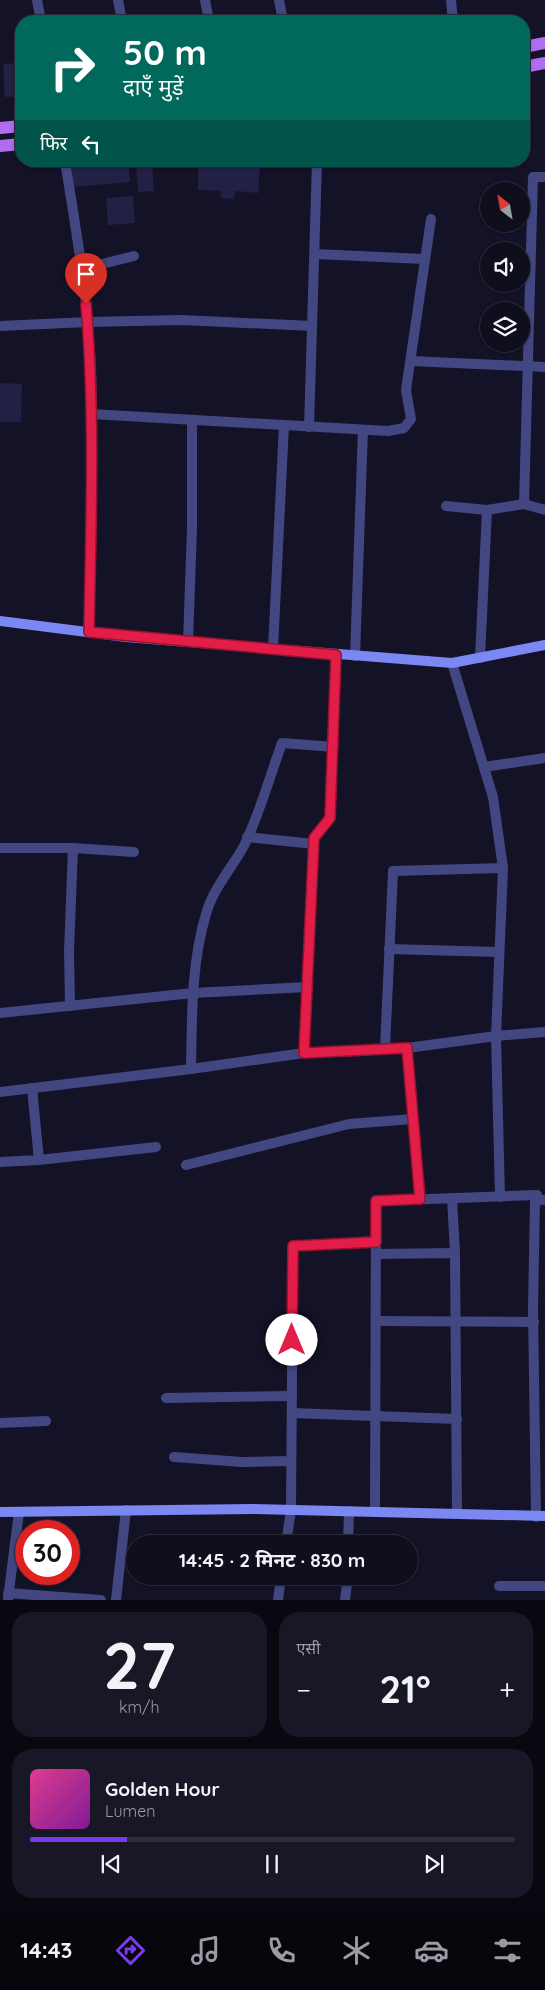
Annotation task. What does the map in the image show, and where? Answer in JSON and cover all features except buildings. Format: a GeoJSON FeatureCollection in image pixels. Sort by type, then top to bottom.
{"type":"FeatureCollection","features":[{"type":"Feature","properties":{"kind":"main road"},"geometry":{"type":"LineString","coordinates":[[530,46],[545,43]]}},
{"type":"Feature","properties":{"kind":"main road"},"geometry":{"type":"LineString","coordinates":[[530,65],[545,63]]}},
{"type":"Feature","properties":{"kind":"main road"},"geometry":{"type":"LineString","coordinates":[[0,128],[15,127]]}},
{"type":"Feature","properties":{"kind":"main road"},"geometry":{"type":"LineString","coordinates":[[0,146],[15,145]]}},
{"type":"Feature","properties":{"kind":"street"},"geometry":{"type":"LineString","coordinates":[[37,0],[40,15]]}},
{"type":"Feature","properties":{"kind":"street"},"geometry":{"type":"LineString","coordinates":[[118,0],[121,15]]}},
{"type":"Feature","properties":{"kind":"street"},"geometry":{"type":"LineString","coordinates":[[205,0],[208,15]]}},
{"type":"Feature","properties":{"kind":"street"},"geometry":{"type":"LineString","coordinates":[[279,0],[282,15]]}},
{"type":"Feature","properties":{"kind":"street"},"geometry":{"type":"LineString","coordinates":[[451,0],[452,15]]}},
{"type":"Feature","properties":{"kind":"street"},"geometry":{"type":"LineString","coordinates":[[66,167],[82,269],[91,366],[89,632]]}},
{"type":"Feature","properties":{"kind":"street"},"geometry":{"type":"LineString","coordinates":[[309,426],[317,167]]}},
{"type":"Feature","properties":{"kind":"street"},"geometry":{"type":"LineString","coordinates":[[524,504],[532,177],[545,177]]}},
{"type":"Feature","properties":{"kind":"street"},"geometry":{"type":"LineString","coordinates":[[92,414],[363,430],[388,431],[404,428],[410,419],[406,390],[431,219]]}},
{"type":"Feature","properties":{"kind":"street"},"geometry":{"type":"LineString","coordinates":[[315,254],[424,259]]}},
{"type":"Feature","properties":{"kind":"street"},"geometry":{"type":"LineString","coordinates":[[82,269],[134,256]]}},
{"type":"Feature","properties":{"kind":"street"},"geometry":{"type":"LineString","coordinates":[[0,326],[181,320],[312,326]]}},
{"type":"Feature","properties":{"kind":"street"},"geometry":{"type":"LineString","coordinates":[[411,361],[545,367]]}},
{"type":"Feature","properties":{"kind":"street"},"geometry":{"type":"LineString","coordinates":[[188,642],[192,528],[192,420]]}},
{"type":"Feature","properties":{"kind":"street"},"geometry":{"type":"LineString","coordinates":[[272,649],[284,425]]}},
{"type":"Feature","properties":{"kind":"street"},"geometry":{"type":"LineString","coordinates":[[355,656],[363,430]]}},
{"type":"Feature","properties":{"kind":"street"},"geometry":{"type":"LineString","coordinates":[[446,506],[488,510],[524,504],[545,510]]}},
{"type":"Feature","properties":{"kind":"street"},"geometry":{"type":"LineString","coordinates":[[480,658],[488,510]]}},
{"type":"Feature","properties":{"kind":"street"},"geometry":{"type":"LineString","coordinates":[[0,621],[188,642],[452,663],[545,646]]}},
{"type":"Feature","properties":{"kind":"street"},"geometry":{"type":"LineString","coordinates":[[304,1053],[314,838],[330,818],[336,655]]}},
{"type":"Feature","properties":{"kind":"street"},"geometry":{"type":"LineString","coordinates":[[452,663],[493,796],[503,868],[496,1036],[500,1197]]}},
{"type":"Feature","properties":{"kind":"street"},"geometry":{"type":"LineString","coordinates":[[191,1069],[193,993],[198,948],[206,912],[247,837],[282,743],[334,747]]}},
{"type":"Feature","properties":{"kind":"street"},"geometry":{"type":"LineString","coordinates":[[484,767],[545,758]]}},
{"type":"Feature","properties":{"kind":"street"},"geometry":{"type":"LineString","coordinates":[[247,837],[314,844]]}},
{"type":"Feature","properties":{"kind":"street"},"geometry":{"type":"LineString","coordinates":[[0,848],[73,848],[134,852]]}},
{"type":"Feature","properties":{"kind":"street"},"geometry":{"type":"LineString","coordinates":[[70,1006],[69,951],[73,848]]}},
{"type":"Feature","properties":{"kind":"street"},"geometry":{"type":"LineString","coordinates":[[385,1049],[393,871],[503,868]]}},
{"type":"Feature","properties":{"kind":"street"},"geometry":{"type":"LineString","coordinates":[[390,949],[499,952]]}},
{"type":"Feature","properties":{"kind":"street"},"geometry":{"type":"LineString","coordinates":[[0,1013],[193,993],[308,987]]}},
{"type":"Feature","properties":{"kind":"street"},"geometry":{"type":"LineString","coordinates":[[0,1092],[304,1053],[407,1048],[496,1036],[545,1032]]}},
{"type":"Feature","properties":{"kind":"street"},"geometry":{"type":"LineString","coordinates":[[407,1048],[420,1199]]}},
{"type":"Feature","properties":{"kind":"street"},"geometry":{"type":"LineString","coordinates":[[32,1088],[39,1160]]}},
{"type":"Feature","properties":{"kind":"street"},"geometry":{"type":"LineString","coordinates":[[186,1165],[350,1124],[413,1119]]}},
{"type":"Feature","properties":{"kind":"street"},"geometry":{"type":"LineString","coordinates":[[0,1162],[39,1160],[156,1147]]}},
{"type":"Feature","properties":{"kind":"street"},"geometry":{"type":"LineString","coordinates":[[0,1512],[291,1510],[541,1516],[533,1309],[540,1200],[537,1195],[376,1201],[375,1511]]}},
{"type":"Feature","properties":{"kind":"street"},"geometry":{"type":"LineString","coordinates":[[452,1198],[455,1253],[457,1513]]}},
{"type":"Feature","properties":{"kind":"street"},"geometry":{"type":"LineString","coordinates":[[287,1535],[291,1510],[293,1246],[376,1242]]}},
{"type":"Feature","properties":{"kind":"street"},"geometry":{"type":"LineString","coordinates":[[376,1254],[455,1253]]}},
{"type":"Feature","properties":{"kind":"street"},"geometry":{"type":"LineString","coordinates":[[533,1309],[545,1310]]}},
{"type":"Feature","properties":{"kind":"street"},"geometry":{"type":"LineString","coordinates":[[376,1321],[534,1322]]}},
{"type":"Feature","properties":{"kind":"street"},"geometry":{"type":"LineString","coordinates":[[166,1398],[292,1396]]}},
{"type":"Feature","properties":{"kind":"street"},"geometry":{"type":"LineString","coordinates":[[292,1413],[457,1418]]}},
{"type":"Feature","properties":{"kind":"street"},"geometry":{"type":"LineString","coordinates":[[0,1423],[46,1421]]}},
{"type":"Feature","properties":{"kind":"street"},"geometry":{"type":"LineString","coordinates":[[174,1457],[242,1462],[291,1461]]}},
{"type":"Feature","properties":{"kind":"street"},"geometry":{"type":"LineString","coordinates":[[116,1600],[126,1510]]}},
{"type":"Feature","properties":{"kind":"street"},"geometry":{"type":"LineString","coordinates":[[348,1511],[348,1535]]}},
{"type":"Feature","properties":{"kind":"street"},"geometry":{"type":"LineString","coordinates":[[19,1512],[8,1597],[101,1600]]}},
{"type":"Feature","properties":{"kind":"street"},"geometry":{"type":"LineString","coordinates":[[278,1600],[280,1585]]}},
{"type":"Feature","properties":{"kind":"street"},"geometry":{"type":"LineString","coordinates":[[345,1600],[347,1585]]}},
{"type":"Feature","properties":{"kind":"street"},"geometry":{"type":"LineString","coordinates":[[499,1586],[545,1586]]}},
{"type":"Feature","properties":{"kind":"route"},"geometry":{"type":"LineString","coordinates":[[86,304],[91,366],[92,462],[89,632],[126,637],[336,655],[330,818],[314,838],[304,1053],[407,1048],[420,1199],[376,1201],[376,1242],[293,1246],[292,1340]]}}]}
